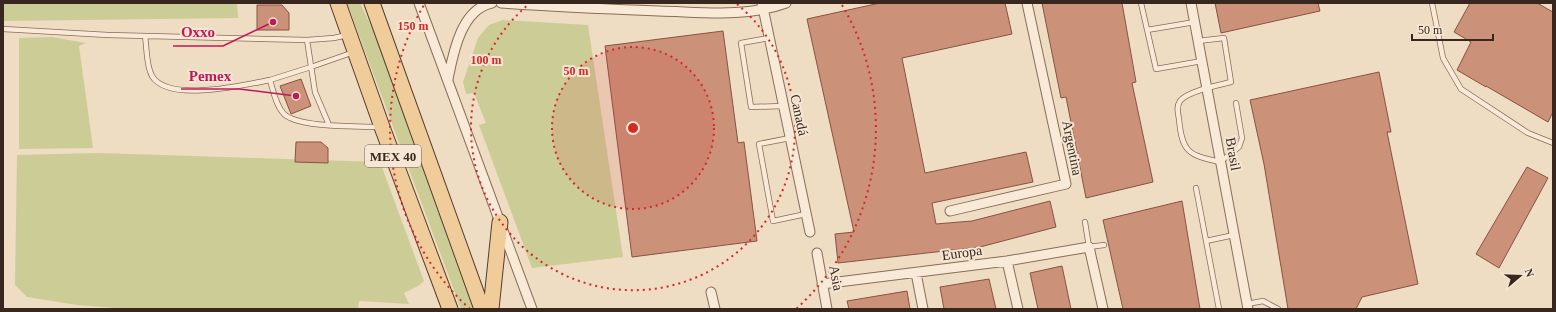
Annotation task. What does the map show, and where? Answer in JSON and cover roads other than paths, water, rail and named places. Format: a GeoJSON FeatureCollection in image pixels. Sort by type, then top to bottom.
{"type":"FeatureCollection","features":[{"type":"Feature","properties":{"kind":"main road","name":"MEX 40"},"geometry":{"type":"LineString","coordinates":[[338,3],[382,127],[450,309]]}},
{"type":"Feature","properties":{"kind":"main road"},"geometry":{"type":"LineString","coordinates":[[363,3],[387,45]]}},
{"type":"Feature","properties":{"kind":"main road","name":"MEX 40"},"geometry":{"type":"LineString","coordinates":[[372,3],[482,309]]}},
{"type":"Feature","properties":{"kind":"main road"},"geometry":{"type":"LineString","coordinates":[[491,309],[500,222]]}},
{"type":"Feature","properties":{"kind":"street"},"geometry":{"type":"LineString","coordinates":[[419,3],[532,309]]}},
{"type":"Feature","properties":{"kind":"street"},"geometry":{"type":"LineString","coordinates":[[448,79],[453,55],[466,22],[478,8],[492,3]]}},
{"type":"Feature","properties":{"kind":"street"},"geometry":{"type":"LineString","coordinates":[[501,3],[555,7],[729,14],[762,6],[786,3]]}},
{"type":"Feature","properties":{"kind":"street","name":"Argentina"},"geometry":{"type":"LineString","coordinates":[[950,211],[1066,184],[1027,3]]}},
{"type":"Feature","properties":{"kind":"street","name":"Brasil"},"geometry":{"type":"LineString","coordinates":[[1191,3],[1247,306]]}},
{"type":"Feature","properties":{"kind":"street","name":"Canadá"},"geometry":{"type":"LineString","coordinates":[[762,6],[810,232]]}},
{"type":"Feature","properties":{"kind":"street"},"geometry":{"type":"LineString","coordinates":[[1089,247],[1103,309]]}},
{"type":"Feature","properties":{"kind":"street","name":"Europa"},"geometry":{"type":"LineString","coordinates":[[822,284],[1007,261],[1089,247]]}},
{"type":"Feature","properties":{"kind":"street","name":"Asia"},"geometry":{"type":"LineString","coordinates":[[817,253],[827,309]]}},
{"type":"Feature","properties":{"kind":"street"},"geometry":{"type":"LineString","coordinates":[[1007,261],[1018,309]]}},
{"type":"Feature","properties":{"kind":"street"},"geometry":{"type":"LineString","coordinates":[[916,273],[923,309]]}},
{"type":"Feature","properties":{"kind":"street"},"geometry":{"type":"LineString","coordinates":[[712,292],[715,309]]}},
{"type":"Feature","properties":{"kind":"lane"},"geometry":{"type":"LineString","coordinates":[[1141,3],[1156,70],[1202,61]]}},
{"type":"Feature","properties":{"kind":"lane"},"geometry":{"type":"LineString","coordinates":[[1432,3],[1443,58],[1461,89],[1528,133],[1553,143]]}},
{"type":"Feature","properties":{"kind":"lane"},"geometry":{"type":"LineString","coordinates":[[1147,30],[1195,22]]}},
{"type":"Feature","properties":{"kind":"lane"},"geometry":{"type":"LineString","coordinates":[[3,29],[145,36],[307,40],[334,38],[349,34]]}},
{"type":"Feature","properties":{"kind":"lane"},"geometry":{"type":"LineString","coordinates":[[145,36],[149,69],[152,76],[157,82],[171,89],[204,90],[233,88],[270,80],[311,68],[355,52]]}},
{"type":"Feature","properties":{"kind":"lane"},"geometry":{"type":"LineString","coordinates":[[769,38],[741,43],[751,107],[784,106]]}},
{"type":"Feature","properties":{"kind":"lane"},"geometry":{"type":"LineString","coordinates":[[1198,41],[1224,38],[1231,82],[1186,96],[1180,101],[1177,107],[1180,132],[1184,145],[1190,152],[1197,156],[1220,162],[1239,147],[1242,138],[1236,103]]}},
{"type":"Feature","properties":{"kind":"lane"},"geometry":{"type":"LineString","coordinates":[[307,40],[315,92],[329,125]]}},
{"type":"Feature","properties":{"kind":"lane"},"geometry":{"type":"LineString","coordinates":[[270,80],[278,104],[285,115],[298,120],[329,125],[382,127]]}},
{"type":"Feature","properties":{"kind":"lane"},"geometry":{"type":"LineString","coordinates":[[790,138],[759,144],[774,221],[806,214]]}},
{"type":"Feature","properties":{"kind":"lane"},"geometry":{"type":"LineString","coordinates":[[1196,188],[1219,309]]}},
{"type":"Feature","properties":{"kind":"lane"},"geometry":{"type":"LineString","coordinates":[[1085,222],[1089,247]]}},
{"type":"Feature","properties":{"kind":"lane"},"geometry":{"type":"LineString","coordinates":[[1206,241],[1234,236]]}},
{"type":"Feature","properties":{"kind":"lane","name":"Europa"},"geometry":{"type":"LineString","coordinates":[[1089,247],[1104,245]]}},
{"type":"Feature","properties":{"kind":"lane"},"geometry":{"type":"LineString","coordinates":[[1247,306],[1263,301],[1278,309]]}},
{"type":"Feature","properties":{"kind":"place","name":"Oxxo"},"geometry":{"type":"Point","coordinates":[273,22]}},
{"type":"Feature","properties":{"kind":"place","name":"Pemex"},"geometry":{"type":"Point","coordinates":[296,96]}}]}
